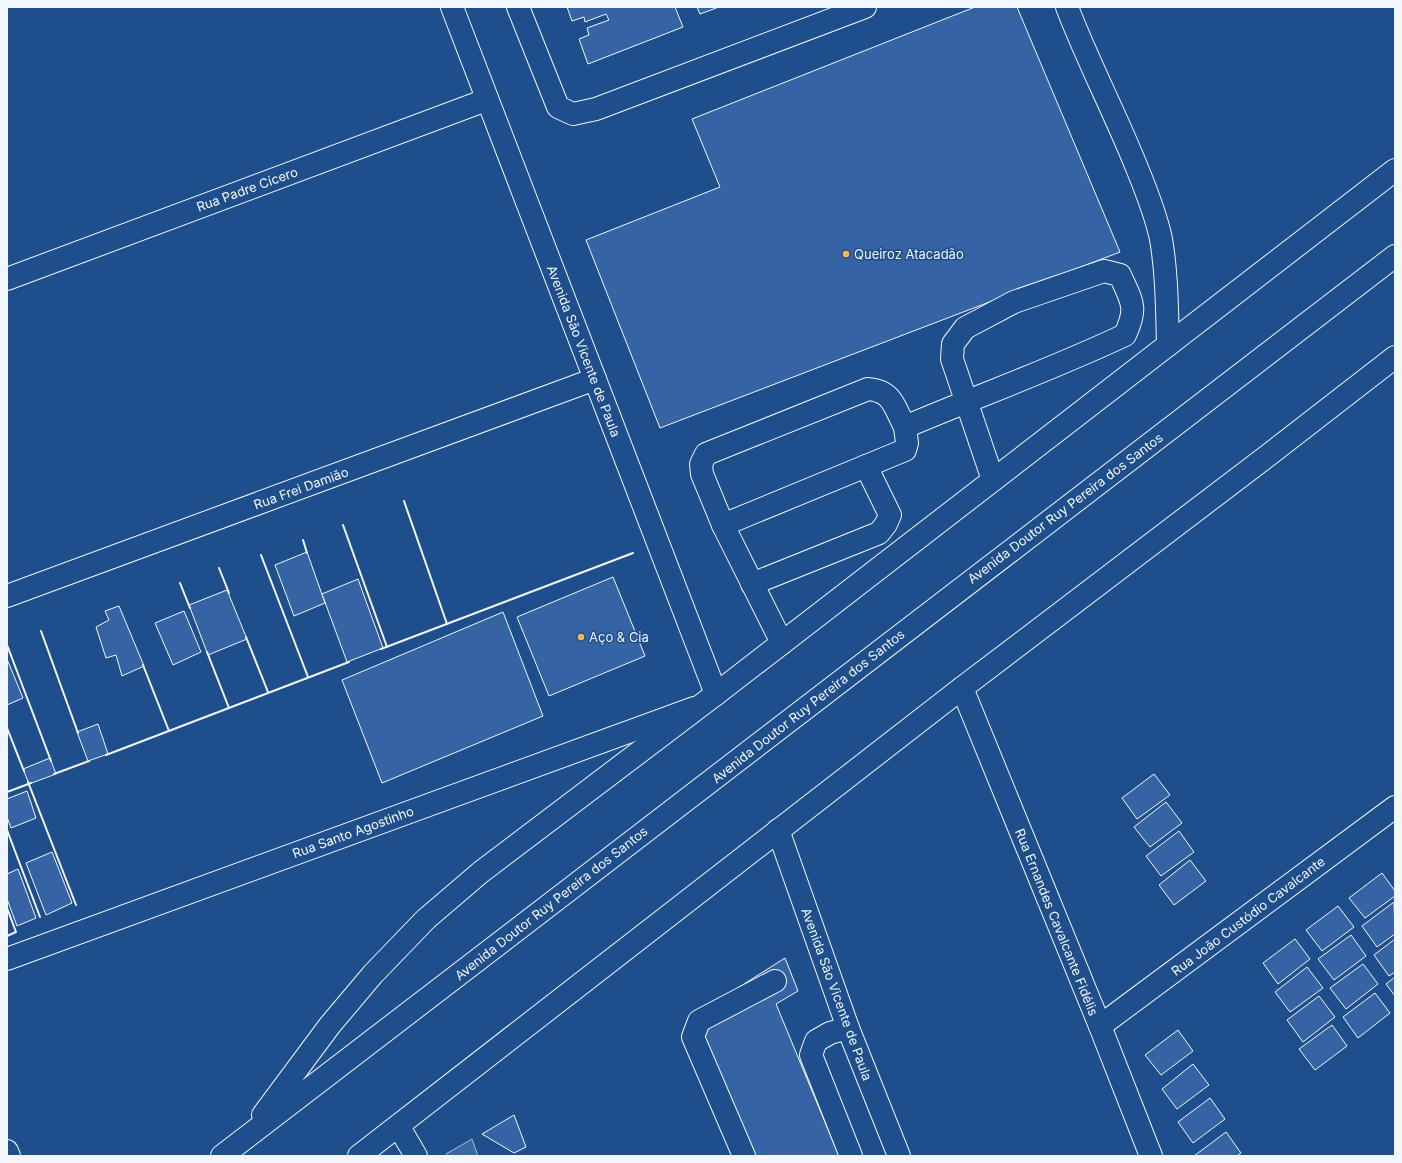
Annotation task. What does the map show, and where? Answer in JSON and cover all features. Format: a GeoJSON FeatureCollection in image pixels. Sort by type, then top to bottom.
{"type":"FeatureCollection","features":[{"type":"Feature","properties":{"kind":"main road","name":"Avenida São Vicente de Paula"},"geometry":{"type":"LineString","coordinates":[[452,7],[486,100],[595,379],[708,700]]}},
{"type":"Feature","properties":{"kind":"main road"},"geometry":{"type":"LineString","coordinates":[[518,7],[558,107],[573,114],[596,109],[864,7]]}},
{"type":"Feature","properties":{"kind":"main road"},"geometry":{"type":"LineString","coordinates":[[1066,7],[1078,37],[1122,130],[1146,189],[1161,239],[1167,290],[1168,345]]}},
{"type":"Feature","properties":{"kind":"main road","name":"Rua Padre Cícero"},"geometry":{"type":"LineString","coordinates":[[7,278],[486,100]]}},
{"type":"Feature","properties":{"kind":"main road"},"geometry":{"type":"LineString","coordinates":[[249,1135],[330,1025],[373,974],[426,919],[481,872],[708,700],[1395,170]]}},
{"type":"Feature","properties":{"kind":"main road","name":"Avenida Doutor Ruy Pereira dos Santos"},"geometry":{"type":"LineString","coordinates":[[222,1156],[1395,256]]}},
{"type":"Feature","properties":{"kind":"main road"},"geometry":{"type":"LineString","coordinates":[[904,427],[966,401],[1095,349],[1125,335],[1133,318],[1132,301],[1120,275],[1104,271],[1014,302],[965,328],[953,344],[952,359],[966,401],[993,480]]}},
{"type":"Feature","properties":{"kind":"main road"},"geometry":{"type":"LineString","coordinates":[[359,1156],[399,1127],[962,688],[1266,458],[1395,357]]}},
{"type":"Feature","properties":{"kind":"main road","name":"Rua Frei Damião"},"geometry":{"type":"LineString","coordinates":[[7,596],[595,379]]}},
{"type":"Feature","properties":{"kind":"main road"},"geometry":{"type":"LineString","coordinates":[[723,525],[905,450],[907,442],[904,427],[888,395],[880,390],[868,389],[706,454],[701,464],[702,474],[723,525],[782,643]]}},
{"type":"Feature","properties":{"kind":"main road"},"geometry":{"type":"LineString","coordinates":[[752,584],[879,533],[890,516],[866,466]]}},
{"type":"Feature","properties":{"kind":"main road","name":"Rua Ernandes Cavalcante Fidélis"},"geometry":{"type":"LineString","coordinates":[[962,688],[1100,1026],[1151,1156]]}},
{"type":"Feature","properties":{"kind":"main road","name":"Rua Santo Agostinho"},"geometry":{"type":"LineString","coordinates":[[7,959],[708,700]]}},
{"type":"Feature","properties":{"kind":"main road","name":"Rua João Custódio Cavalcante"},"geometry":{"type":"LineString","coordinates":[[1100,1026],[1395,807]]}},
{"type":"Feature","properties":{"kind":"main road","name":"Avenida São Vicente de Paula"},"geometry":{"type":"LineString","coordinates":[[778,830],[848,1028],[899,1156]]}},
{"type":"Feature","properties":{"kind":"main road"},"geometry":{"type":"LineString","coordinates":[[744,1156],[693,1037],[700,1021],[775,981]]}},
{"type":"Feature","properties":{"kind":"main road"},"geometry":{"type":"LineString","coordinates":[[848,1028],[830,1033],[816,1040],[811,1055],[851,1156]]}},
{"type":"Feature","properties":{"kind":"main road"},"geometry":{"type":"LineString","coordinates":[[399,1127],[416,1156]]}},
{"type":"Feature","properties":{"kind":"main road"},"geometry":{"type":"LineString","coordinates":[[7,1151],[9,1156]]}},
{"type":"Feature","properties":{"kind":"water"},"geometry":{"type":"Polygon","coordinates":[[[472,1139],[478,1156],[447,1156],[446,1154],[472,1139]]]}},
{"type":"Feature","properties":{"kind":"building"},"geometry":{"type":"Polygon","coordinates":[[[567,7],[675,7],[683,27],[588,64],[579,39],[589,35],[587,28],[609,20],[606,14],[585,22],[584,17],[572,21],[567,7]]]}},
{"type":"Feature","properties":{"kind":"building"},"geometry":{"type":"Polygon","coordinates":[[[697,7],[719,7],[700,14],[697,7]]]}},
{"type":"Feature","properties":{"kind":"building"},"geometry":{"type":"Polygon","coordinates":[[[975,7],[1017,7],[1120,252],[660,428],[586,240],[720,187],[692,119],[975,7]]]}},
{"type":"Feature","properties":{"kind":"building"},"geometry":{"type":"Polygon","coordinates":[[[307,552],[325,603],[294,616],[275,565],[307,552]]]}},
{"type":"Feature","properties":{"kind":"building","name":"Aço & Cia"},"geometry":{"type":"Polygon","coordinates":[[[613,577],[645,656],[549,696],[517,617],[613,577]]]}},
{"type":"Feature","properties":{"kind":"building"},"geometry":{"type":"Polygon","coordinates":[[[358,579],[383,648],[347,662],[322,594],[358,579]]]}},
{"type":"Feature","properties":{"kind":"building"},"geometry":{"type":"Polygon","coordinates":[[[227,590],[247,639],[208,655],[189,605],[227,590]]]}},
{"type":"Feature","properties":{"kind":"building"},"geometry":{"type":"Polygon","coordinates":[[[119,606],[144,666],[122,676],[116,655],[106,658],[96,627],[109,620],[105,611],[119,606]]]}},
{"type":"Feature","properties":{"kind":"building"},"geometry":{"type":"Polygon","coordinates":[[[184,611],[201,652],[173,665],[155,623],[184,611]]]}},
{"type":"Feature","properties":{"kind":"building"},"geometry":{"type":"Polygon","coordinates":[[[503,612],[543,716],[382,783],[342,680],[503,612]]]}},
{"type":"Feature","properties":{"kind":"building"},"geometry":{"type":"Polygon","coordinates":[[[7,659],[23,698],[7,705],[7,659]]]}},
{"type":"Feature","properties":{"kind":"building"},"geometry":{"type":"Polygon","coordinates":[[[98,724],[108,754],[88,761],[77,732],[98,724]]]}},
{"type":"Feature","properties":{"kind":"building"},"geometry":{"type":"Polygon","coordinates":[[[50,758],[56,774],[29,784],[23,769],[50,758]]]}},
{"type":"Feature","properties":{"kind":"building"},"geometry":{"type":"Polygon","coordinates":[[[1154,774],[1170,795],[1137,819],[1122,798],[1154,774]]]}},
{"type":"Feature","properties":{"kind":"building"},"geometry":{"type":"Polygon","coordinates":[[[27,791],[36,818],[11,828],[7,817],[7,799],[27,791]]]}},
{"type":"Feature","properties":{"kind":"building"},"geometry":{"type":"Polygon","coordinates":[[[1166,802],[1182,823],[1150,847],[1134,827],[1166,802]]]}},
{"type":"Feature","properties":{"kind":"building"},"geometry":{"type":"Polygon","coordinates":[[[1179,831],[1194,852],[1161,876],[1146,856],[1179,831]]]}},
{"type":"Feature","properties":{"kind":"building"},"geometry":{"type":"Polygon","coordinates":[[[52,852],[72,903],[46,915],[26,863],[52,852]]]}},
{"type":"Feature","properties":{"kind":"building"},"geometry":{"type":"Polygon","coordinates":[[[1190,860],[1206,881],[1174,905],[1159,885],[1190,860]]]}},
{"type":"Feature","properties":{"kind":"building"},"geometry":{"type":"Polygon","coordinates":[[[18,869],[36,918],[17,926],[7,899],[7,874],[18,869]]]}},
{"type":"Feature","properties":{"kind":"building"},"geometry":{"type":"Polygon","coordinates":[[[1382,873],[1395,891],[1395,896],[1365,918],[1349,898],[1382,873]]]}},
{"type":"Feature","properties":{"kind":"building"},"geometry":{"type":"Polygon","coordinates":[[[1394,902],[1395,934],[1377,947],[1362,926],[1394,902]]]}},
{"type":"Feature","properties":{"kind":"building"},"geometry":{"type":"Polygon","coordinates":[[[1338,906],[1354,927],[1322,951],[1306,930],[1338,906]]]}},
{"type":"Feature","properties":{"kind":"building"},"geometry":{"type":"Polygon","coordinates":[[[1351,935],[1366,956],[1334,980],[1318,959],[1351,935]]]}},
{"type":"Feature","properties":{"kind":"building"},"geometry":{"type":"Polygon","coordinates":[[[1295,939],[1310,959],[1278,984],[1263,963],[1295,939]]]}},
{"type":"Feature","properties":{"kind":"building"},"geometry":{"type":"Polygon","coordinates":[[[1395,939],[1395,972],[1389,976],[1374,955],[1395,939]]]}},
{"type":"Feature","properties":{"kind":"building"},"geometry":{"type":"Polygon","coordinates":[[[785,958],[798,991],[776,1004],[839,1156],[750,1156],[692,1017],[785,958]]]}},
{"type":"Feature","properties":{"kind":"building"},"geometry":{"type":"Polygon","coordinates":[[[1363,964],[1378,984],[1346,1009],[1330,988],[1363,964]]]}},
{"type":"Feature","properties":{"kind":"building"},"geometry":{"type":"Polygon","coordinates":[[[1307,967],[1323,988],[1290,1012],[1275,992],[1307,967]]]}},
{"type":"Feature","properties":{"kind":"building"},"geometry":{"type":"Polygon","coordinates":[[[1395,977],[1395,996],[1386,984],[1395,977]]]}},
{"type":"Feature","properties":{"kind":"building"},"geometry":{"type":"Polygon","coordinates":[[[1375,993],[1390,1013],[1358,1038],[1343,1017],[1375,993]]]}},
{"type":"Feature","properties":{"kind":"building"},"geometry":{"type":"Polygon","coordinates":[[[1319,996],[1335,1017],[1303,1042],[1287,1020],[1319,996]]]}},
{"type":"Feature","properties":{"kind":"building"},"geometry":{"type":"Polygon","coordinates":[[[1332,1025],[1347,1046],[1315,1070],[1299,1049],[1332,1025]]]}},
{"type":"Feature","properties":{"kind":"building"},"geometry":{"type":"Polygon","coordinates":[[[1178,1030],[1193,1051],[1161,1075],[1145,1055],[1178,1030]]]}},
{"type":"Feature","properties":{"kind":"building"},"geometry":{"type":"Polygon","coordinates":[[[1193,1064],[1209,1085],[1177,1109],[1162,1089],[1193,1064]]]}},
{"type":"Feature","properties":{"kind":"building"},"geometry":{"type":"Polygon","coordinates":[[[1210,1098],[1225,1119],[1193,1143],[1178,1122],[1210,1098]]]}},
{"type":"Feature","properties":{"kind":"building"},"geometry":{"type":"Polygon","coordinates":[[[514,1115],[526,1147],[514,1153],[482,1134],[514,1115]]]}},
{"type":"Feature","properties":{"kind":"building"},"geometry":{"type":"Polygon","coordinates":[[[1226,1132],[1241,1153],[1237,1156],[1194,1156],[1226,1132]]]}},
{"type":"Feature","properties":{"kind":"wall"},"geometry":{"type":"LineString","coordinates":[[404,501],[447,624]]}},
{"type":"Feature","properties":{"kind":"wall"},"geometry":{"type":"LineString","coordinates":[[343,525],[387,647]]}},
{"type":"Feature","properties":{"kind":"wall"},"geometry":{"type":"LineString","coordinates":[[303,540],[307,553]]}},
{"type":"Feature","properties":{"kind":"wall"},"geometry":{"type":"LineString","coordinates":[[381,649],[633,553]]}},
{"type":"Feature","properties":{"kind":"wall"},"geometry":{"type":"LineString","coordinates":[[261,555],[308,677]]}},
{"type":"Feature","properties":{"kind":"wall"},"geometry":{"type":"LineString","coordinates":[[219,568],[229,593]]}},
{"type":"Feature","properties":{"kind":"wall"},"geometry":{"type":"LineString","coordinates":[[180,583],[190,608]]}},
{"type":"Feature","properties":{"kind":"wall"},"geometry":{"type":"LineString","coordinates":[[41,631],[78,733]]}},
{"type":"Feature","properties":{"kind":"wall"},"geometry":{"type":"LineString","coordinates":[[246,637],[268,692]]}},
{"type":"Feature","properties":{"kind":"wall"},"geometry":{"type":"LineString","coordinates":[[7,645],[51,761]]}},
{"type":"Feature","properties":{"kind":"wall"},"geometry":{"type":"LineString","coordinates":[[207,652],[229,708]]}},
{"type":"Feature","properties":{"kind":"wall"},"geometry":{"type":"LineString","coordinates":[[106,755],[349,662]]}},
{"type":"Feature","properties":{"kind":"wall"},"geometry":{"type":"LineString","coordinates":[[143,665],[169,731]]}},
{"type":"Feature","properties":{"kind":"wall"},"geometry":{"type":"LineString","coordinates":[[7,728],[24,771]]}},
{"type":"Feature","properties":{"kind":"wall"},"geometry":{"type":"LineString","coordinates":[[54,774],[89,761]]}},
{"type":"Feature","properties":{"kind":"wall"},"geometry":{"type":"LineString","coordinates":[[28,782],[76,905]]}},
{"type":"Feature","properties":{"kind":"wall"},"geometry":{"type":"LineString","coordinates":[[7,792],[31,783]]}},
{"type":"Feature","properties":{"kind":"wall"},"geometry":{"type":"LineString","coordinates":[[7,830],[40,917]]}},
{"type":"Feature","properties":{"kind":"wall"},"geometry":{"type":"LineString","coordinates":[[7,908],[16,932],[7,936]]}},
{"type":"Feature","properties":{"kind":"place","name":"Queiroz Atacadão"},"geometry":{"type":"Point","coordinates":[846,254]}},
{"type":"Feature","properties":{"kind":"place","name":"Aço & Cia"},"geometry":{"type":"Point","coordinates":[581,637]}}]}
